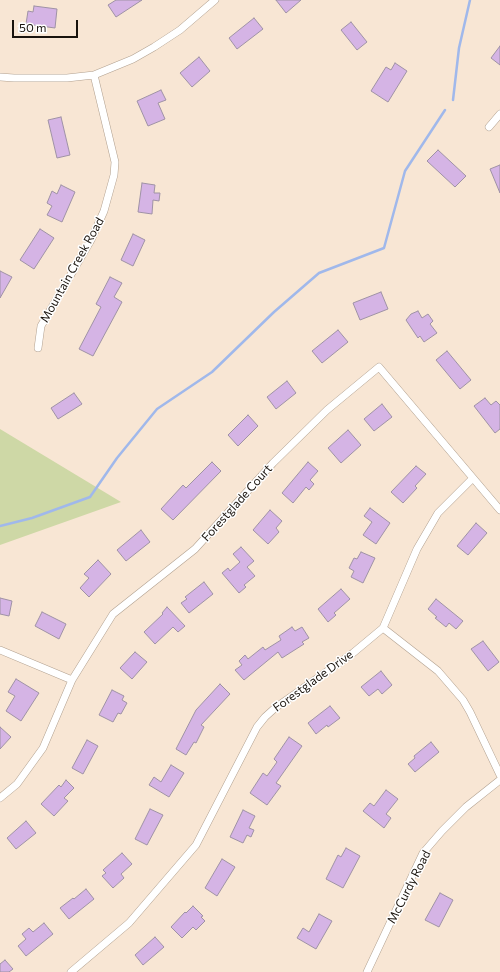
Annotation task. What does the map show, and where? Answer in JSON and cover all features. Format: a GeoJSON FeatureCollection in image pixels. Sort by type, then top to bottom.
{"type":"FeatureCollection","features":[{"type":"Feature","properties":{"kind":"street"},"geometry":{"type":"LineString","coordinates":[[0,77],[67,78],[94,75],[133,59],[154,47],[180,30],[215,0]]}},
{"type":"Feature","properties":{"kind":"street","name":"Mountain Creek Road"},"geometry":{"type":"LineString","coordinates":[[38,348],[41,326],[91,240],[104,211],[114,175],[115,162],[94,75]]}},
{"type":"Feature","properties":{"kind":"street"},"geometry":{"type":"LineString","coordinates":[[488,127],[500,114]]}},
{"type":"Feature","properties":{"kind":"street","name":"Forestglade Court"},"geometry":{"type":"LineString","coordinates":[[0,798],[17,784],[43,748],[72,680],[113,614],[195,549],[273,463],[327,410],[379,367],[500,510]]}},
{"type":"Feature","properties":{"kind":"street","name":"Forestglade Drive"},"geometry":{"type":"LineString","coordinates":[[71,972],[129,923],[196,845],[257,727],[265,717],[275,708],[353,653],[383,628],[417,549],[438,513],[473,478]]}},
{"type":"Feature","properties":{"kind":"street"},"geometry":{"type":"LineString","coordinates":[[383,628],[438,670],[463,700],[500,775]]}},
{"type":"Feature","properties":{"kind":"street"},"geometry":{"type":"LineString","coordinates":[[0,650],[72,680]]}},
{"type":"Feature","properties":{"kind":"street","name":"McCurdy Road"},"geometry":{"type":"LineString","coordinates":[[367,972],[423,854],[466,806],[500,780]]}},
{"type":"Feature","properties":{"kind":"green space"},"geometry":{"type":"Polygon","coordinates":[[[0,429],[121,502],[0,545],[0,429]]]}},
{"type":"Feature","properties":{"kind":"building"},"geometry":{"type":"Polygon","coordinates":[[[116,0],[142,0],[116,17],[108,5],[116,0]]]}},
{"type":"Feature","properties":{"kind":"building"},"geometry":{"type":"Polygon","coordinates":[[[276,0],[301,0],[286,13],[276,0]]]}},
{"type":"Feature","properties":{"kind":"building"},"geometry":{"type":"Polygon","coordinates":[[[34,6],[57,9],[55,28],[26,24],[28,11],[33,12],[34,6]]]}},
{"type":"Feature","properties":{"kind":"building"},"geometry":{"type":"Polygon","coordinates":[[[254,18],[263,29],[237,49],[229,38],[254,18]]]}},
{"type":"Feature","properties":{"kind":"building"},"geometry":{"type":"Polygon","coordinates":[[[351,22],[367,42],[357,50],[341,30],[351,22]]]}},
{"type":"Feature","properties":{"kind":"building"},"geometry":{"type":"Polygon","coordinates":[[[500,46],[500,65],[491,58],[500,46]]]}},
{"type":"Feature","properties":{"kind":"building"},"geometry":{"type":"Polygon","coordinates":[[[199,57],[210,71],[192,87],[180,73],[199,57]]]}},
{"type":"Feature","properties":{"kind":"building"},"geometry":{"type":"Polygon","coordinates":[[[395,63],[407,71],[388,102],[371,91],[386,67],[391,70],[395,63]]]}},
{"type":"Feature","properties":{"kind":"building"},"geometry":{"type":"Polygon","coordinates":[[[161,90],[166,100],[158,103],[165,119],[148,126],[137,101],[161,90]]]}},
{"type":"Feature","properties":{"kind":"building"},"geometry":{"type":"Polygon","coordinates":[[[61,117],[70,155],[57,158],[48,120],[61,117]]]}},
{"type":"Feature","properties":{"kind":"building"},"geometry":{"type":"Polygon","coordinates":[[[438,150],[466,176],[455,187],[427,161],[438,150]]]}},
{"type":"Feature","properties":{"kind":"building"},"geometry":{"type":"Polygon","coordinates":[[[500,165],[500,193],[490,169],[500,165]]]}},
{"type":"Feature","properties":{"kind":"building"},"geometry":{"type":"Polygon","coordinates":[[[142,183],[155,185],[154,193],[160,193],[159,201],[153,200],[152,214],[138,212],[142,183]]]}},
{"type":"Feature","properties":{"kind":"building"},"geometry":{"type":"Polygon","coordinates":[[[61,185],[75,192],[62,222],[47,215],[52,206],[47,203],[52,191],[57,194],[61,185]]]}},
{"type":"Feature","properties":{"kind":"building"},"geometry":{"type":"Polygon","coordinates":[[[40,229],[54,238],[34,269],[20,260],[40,229]]]}},
{"type":"Feature","properties":{"kind":"building"},"geometry":{"type":"Polygon","coordinates":[[[133,234],[145,240],[133,266],[121,260],[133,234]]]}},
{"type":"Feature","properties":{"kind":"building"},"geometry":{"type":"Polygon","coordinates":[[[0,271],[12,277],[0,298],[0,271]]]}},
{"type":"Feature","properties":{"kind":"building"},"geometry":{"type":"Polygon","coordinates":[[[110,277],[122,283],[114,297],[122,302],[93,356],[79,349],[101,307],[96,304],[110,277]]]}},
{"type":"Feature","properties":{"kind":"building"},"geometry":{"type":"Polygon","coordinates":[[[381,292],[388,309],[360,320],[353,303],[381,292]]]}},
{"type":"Feature","properties":{"kind":"building"},"geometry":{"type":"Polygon","coordinates":[[[418,311],[422,318],[428,314],[433,321],[430,324],[437,333],[424,342],[420,336],[418,338],[406,320],[411,314],[418,311]]]}},
{"type":"Feature","properties":{"kind":"building"},"geometry":{"type":"Polygon","coordinates":[[[338,330],[348,342],[322,363],[312,351],[338,330]]]}},
{"type":"Feature","properties":{"kind":"building"},"geometry":{"type":"Polygon","coordinates":[[[447,351],[471,380],[460,389],[436,360],[447,351]]]}},
{"type":"Feature","properties":{"kind":"building"},"geometry":{"type":"Polygon","coordinates":[[[287,381],[296,393],[276,409],[267,397],[287,381]]]}},
{"type":"Feature","properties":{"kind":"building"},"geometry":{"type":"Polygon","coordinates":[[[74,393],[82,404],[58,419],[51,408],[74,393]]]}},
{"type":"Feature","properties":{"kind":"building"},"geometry":{"type":"Polygon","coordinates":[[[485,398],[491,405],[496,401],[500,405],[500,429],[495,433],[474,406],[485,398]]]}},
{"type":"Feature","properties":{"kind":"building"},"geometry":{"type":"Polygon","coordinates":[[[382,404],[392,417],[374,431],[364,419],[382,404]]]}},
{"type":"Feature","properties":{"kind":"building"},"geometry":{"type":"Polygon","coordinates":[[[248,415],[258,426],[238,446],[228,435],[248,415]]]}},
{"type":"Feature","properties":{"kind":"building"},"geometry":{"type":"Polygon","coordinates":[[[348,430],[361,445],[341,463],[328,448],[348,430]]]}},
{"type":"Feature","properties":{"kind":"building"},"geometry":{"type":"Polygon","coordinates":[[[212,462],[221,471],[173,520],[161,509],[183,485],[186,488],[212,462]]]}},
{"type":"Feature","properties":{"kind":"building"},"geometry":{"type":"Polygon","coordinates":[[[308,462],[318,471],[310,480],[314,484],[309,490],[306,487],[293,503],[282,493],[308,462]]]}},
{"type":"Feature","properties":{"kind":"building"},"geometry":{"type":"Polygon","coordinates":[[[416,466],[426,474],[415,486],[417,488],[403,503],[391,492],[416,466]]]}},
{"type":"Feature","properties":{"kind":"building"},"geometry":{"type":"Polygon","coordinates":[[[370,508],[390,523],[376,544],[363,535],[372,522],[364,516],[370,508]]]}},
{"type":"Feature","properties":{"kind":"building"},"geometry":{"type":"Polygon","coordinates":[[[270,510],[282,521],[276,528],[279,532],[268,544],[253,530],[270,510]]]}},
{"type":"Feature","properties":{"kind":"building"},"geometry":{"type":"Polygon","coordinates":[[[476,523],[487,533],[468,555],[457,546],[476,523]]]}},
{"type":"Feature","properties":{"kind":"building"},"geometry":{"type":"Polygon","coordinates":[[[141,530],[150,542],[126,561],[117,550],[141,530]]]}},
{"type":"Feature","properties":{"kind":"building"},"geometry":{"type":"Polygon","coordinates":[[[241,547],[254,561],[247,567],[255,576],[244,585],[246,587],[239,593],[222,573],[228,568],[230,571],[240,562],[233,554],[241,547]]]}},
{"type":"Feature","properties":{"kind":"building"},"geometry":{"type":"Polygon","coordinates":[[[361,552],[375,558],[363,583],[351,577],[354,571],[349,568],[354,558],[357,559],[361,552]]]}},
{"type":"Feature","properties":{"kind":"building"},"geometry":{"type":"Polygon","coordinates":[[[98,560],[111,574],[89,597],[80,588],[89,578],[84,574],[98,560]]]}},
{"type":"Feature","properties":{"kind":"building"},"geometry":{"type":"Polygon","coordinates":[[[204,582],[213,594],[189,613],[181,603],[187,599],[185,597],[204,582]]]}},
{"type":"Feature","properties":{"kind":"building"},"geometry":{"type":"Polygon","coordinates":[[[341,589],[350,599],[334,613],[336,615],[328,622],[318,609],[341,589]]]}},
{"type":"Feature","properties":{"kind":"building"},"geometry":{"type":"Polygon","coordinates":[[[0,598],[12,601],[9,616],[0,614],[0,598]]]}},
{"type":"Feature","properties":{"kind":"building"},"geometry":{"type":"Polygon","coordinates":[[[436,599],[463,621],[456,629],[449,623],[446,627],[435,618],[437,617],[428,609],[436,599]]]}},
{"type":"Feature","properties":{"kind":"building"},"geometry":{"type":"Polygon","coordinates":[[[167,607],[185,626],[178,632],[173,627],[155,644],[144,632],[163,614],[162,613],[167,607]]]}},
{"type":"Feature","properties":{"kind":"building"},"geometry":{"type":"Polygon","coordinates":[[[42,612],[66,624],[59,639],[35,626],[42,612]]]}},
{"type":"Feature","properties":{"kind":"building"},"geometry":{"type":"Polygon","coordinates":[[[292,627],[295,631],[302,627],[309,638],[302,642],[304,644],[282,658],[278,652],[244,680],[235,670],[242,665],[239,661],[245,655],[248,659],[263,647],[265,650],[281,640],[279,636],[292,627]]]}},
{"type":"Feature","properties":{"kind":"building"},"geometry":{"type":"Polygon","coordinates":[[[483,641],[499,662],[488,671],[471,649],[483,641]]]}},
{"type":"Feature","properties":{"kind":"building"},"geometry":{"type":"Polygon","coordinates":[[[135,652],[147,662],[132,679],[120,668],[135,652]]]}},
{"type":"Feature","properties":{"kind":"building"},"geometry":{"type":"Polygon","coordinates":[[[381,671],[392,685],[382,694],[378,689],[369,696],[361,687],[381,671]]]}},
{"type":"Feature","properties":{"kind":"building"},"geometry":{"type":"Polygon","coordinates":[[[16,679],[39,693],[21,721],[6,711],[15,696],[8,692],[16,679]]]}},
{"type":"Feature","properties":{"kind":"building"},"geometry":{"type":"Polygon","coordinates":[[[220,684],[230,694],[201,725],[204,727],[196,743],[194,742],[186,755],[176,749],[196,710],[220,684]]]}},
{"type":"Feature","properties":{"kind":"building"},"geometry":{"type":"Polygon","coordinates":[[[112,690],[124,696],[122,700],[127,703],[121,714],[118,713],[113,722],[99,715],[112,690]]]}},
{"type":"Feature","properties":{"kind":"building"},"geometry":{"type":"Polygon","coordinates":[[[330,706],[340,718],[328,727],[327,725],[316,734],[308,723],[330,706]]]}},
{"type":"Feature","properties":{"kind":"building"},"geometry":{"type":"Polygon","coordinates":[[[0,727],[11,737],[0,749],[0,727]]]}},
{"type":"Feature","properties":{"kind":"building"},"geometry":{"type":"Polygon","coordinates":[[[289,737],[302,746],[276,783],[281,786],[267,805],[250,793],[263,773],[267,776],[277,762],[274,759],[289,737]]]}},
{"type":"Feature","properties":{"kind":"building"},"geometry":{"type":"Polygon","coordinates":[[[87,740],[98,746],[83,774],[72,768],[87,740]]]}},
{"type":"Feature","properties":{"kind":"building"},"geometry":{"type":"Polygon","coordinates":[[[431,742],[439,752],[415,772],[408,764],[415,758],[414,756],[431,742]]]}},
{"type":"Feature","properties":{"kind":"building"},"geometry":{"type":"Polygon","coordinates":[[[171,765],[184,773],[169,797],[149,785],[154,777],[161,782],[171,765]]]}},
{"type":"Feature","properties":{"kind":"building"},"geometry":{"type":"Polygon","coordinates":[[[66,780],[74,788],[64,798],[68,801],[54,816],[41,804],[59,785],[61,787],[66,780]]]}},
{"type":"Feature","properties":{"kind":"building"},"geometry":{"type":"Polygon","coordinates":[[[386,790],[398,799],[386,814],[391,818],[384,828],[363,811],[370,803],[374,806],[386,790]]]}},
{"type":"Feature","properties":{"kind":"building"},"geometry":{"type":"Polygon","coordinates":[[[150,809],[163,815],[147,845],[135,839],[150,809]]]}},
{"type":"Feature","properties":{"kind":"building"},"geometry":{"type":"Polygon","coordinates":[[[243,810],[255,816],[249,828],[254,830],[251,837],[247,835],[243,843],[230,837],[243,810]]]}},
{"type":"Feature","properties":{"kind":"building"},"geometry":{"type":"Polygon","coordinates":[[[26,821],[36,833],[16,849],[7,838],[26,821]]]}},
{"type":"Feature","properties":{"kind":"building"},"geometry":{"type":"Polygon","coordinates":[[[346,848],[360,856],[343,888],[326,879],[338,855],[341,857],[346,848]]]}},
{"type":"Feature","properties":{"kind":"building"},"geometry":{"type":"Polygon","coordinates":[[[122,853],[132,864],[121,874],[124,878],[113,888],[102,876],[106,873],[103,870],[122,853]]]}},
{"type":"Feature","properties":{"kind":"building"},"geometry":{"type":"Polygon","coordinates":[[[222,859],[235,867],[217,896],[205,888],[222,859]]]}},
{"type":"Feature","properties":{"kind":"building"},"geometry":{"type":"Polygon","coordinates":[[[86,889],[94,899],[69,919],[60,908],[86,889]]]}},
{"type":"Feature","properties":{"kind":"building"},"geometry":{"type":"Polygon","coordinates":[[[440,893],[453,900],[439,927],[425,920],[440,893]]]}},
{"type":"Feature","properties":{"kind":"building"},"geometry":{"type":"Polygon","coordinates":[[[193,906],[203,916],[201,917],[205,921],[196,930],[193,927],[182,938],[171,927],[193,906]]]}},
{"type":"Feature","properties":{"kind":"building"},"geometry":{"type":"Polygon","coordinates":[[[319,914],[332,921],[316,949],[297,938],[303,928],[309,932],[319,914]]]}},
{"type":"Feature","properties":{"kind":"building"},"geometry":{"type":"Polygon","coordinates":[[[44,923],[53,934],[26,956],[18,946],[26,939],[22,934],[29,928],[33,932],[44,923]]]}},
{"type":"Feature","properties":{"kind":"building"},"geometry":{"type":"Polygon","coordinates":[[[155,937],[164,947],[143,965],[135,955],[155,937]]]}},
{"type":"Feature","properties":{"kind":"building"},"geometry":{"type":"Polygon","coordinates":[[[5,960],[13,969],[9,972],[0,972],[0,964],[5,960]]]}},
{"type":"Feature","properties":{"kind":"waterway"},"geometry":{"type":"LineString","coordinates":[[453,100],[459,48],[470,0]]}},
{"type":"Feature","properties":{"kind":"waterway"},"geometry":{"type":"LineString","coordinates":[[0,526],[32,518],[90,497],[117,458],[157,409],[212,372],[274,312],[319,273],[384,248],[405,171],[445,110]]}}]}
